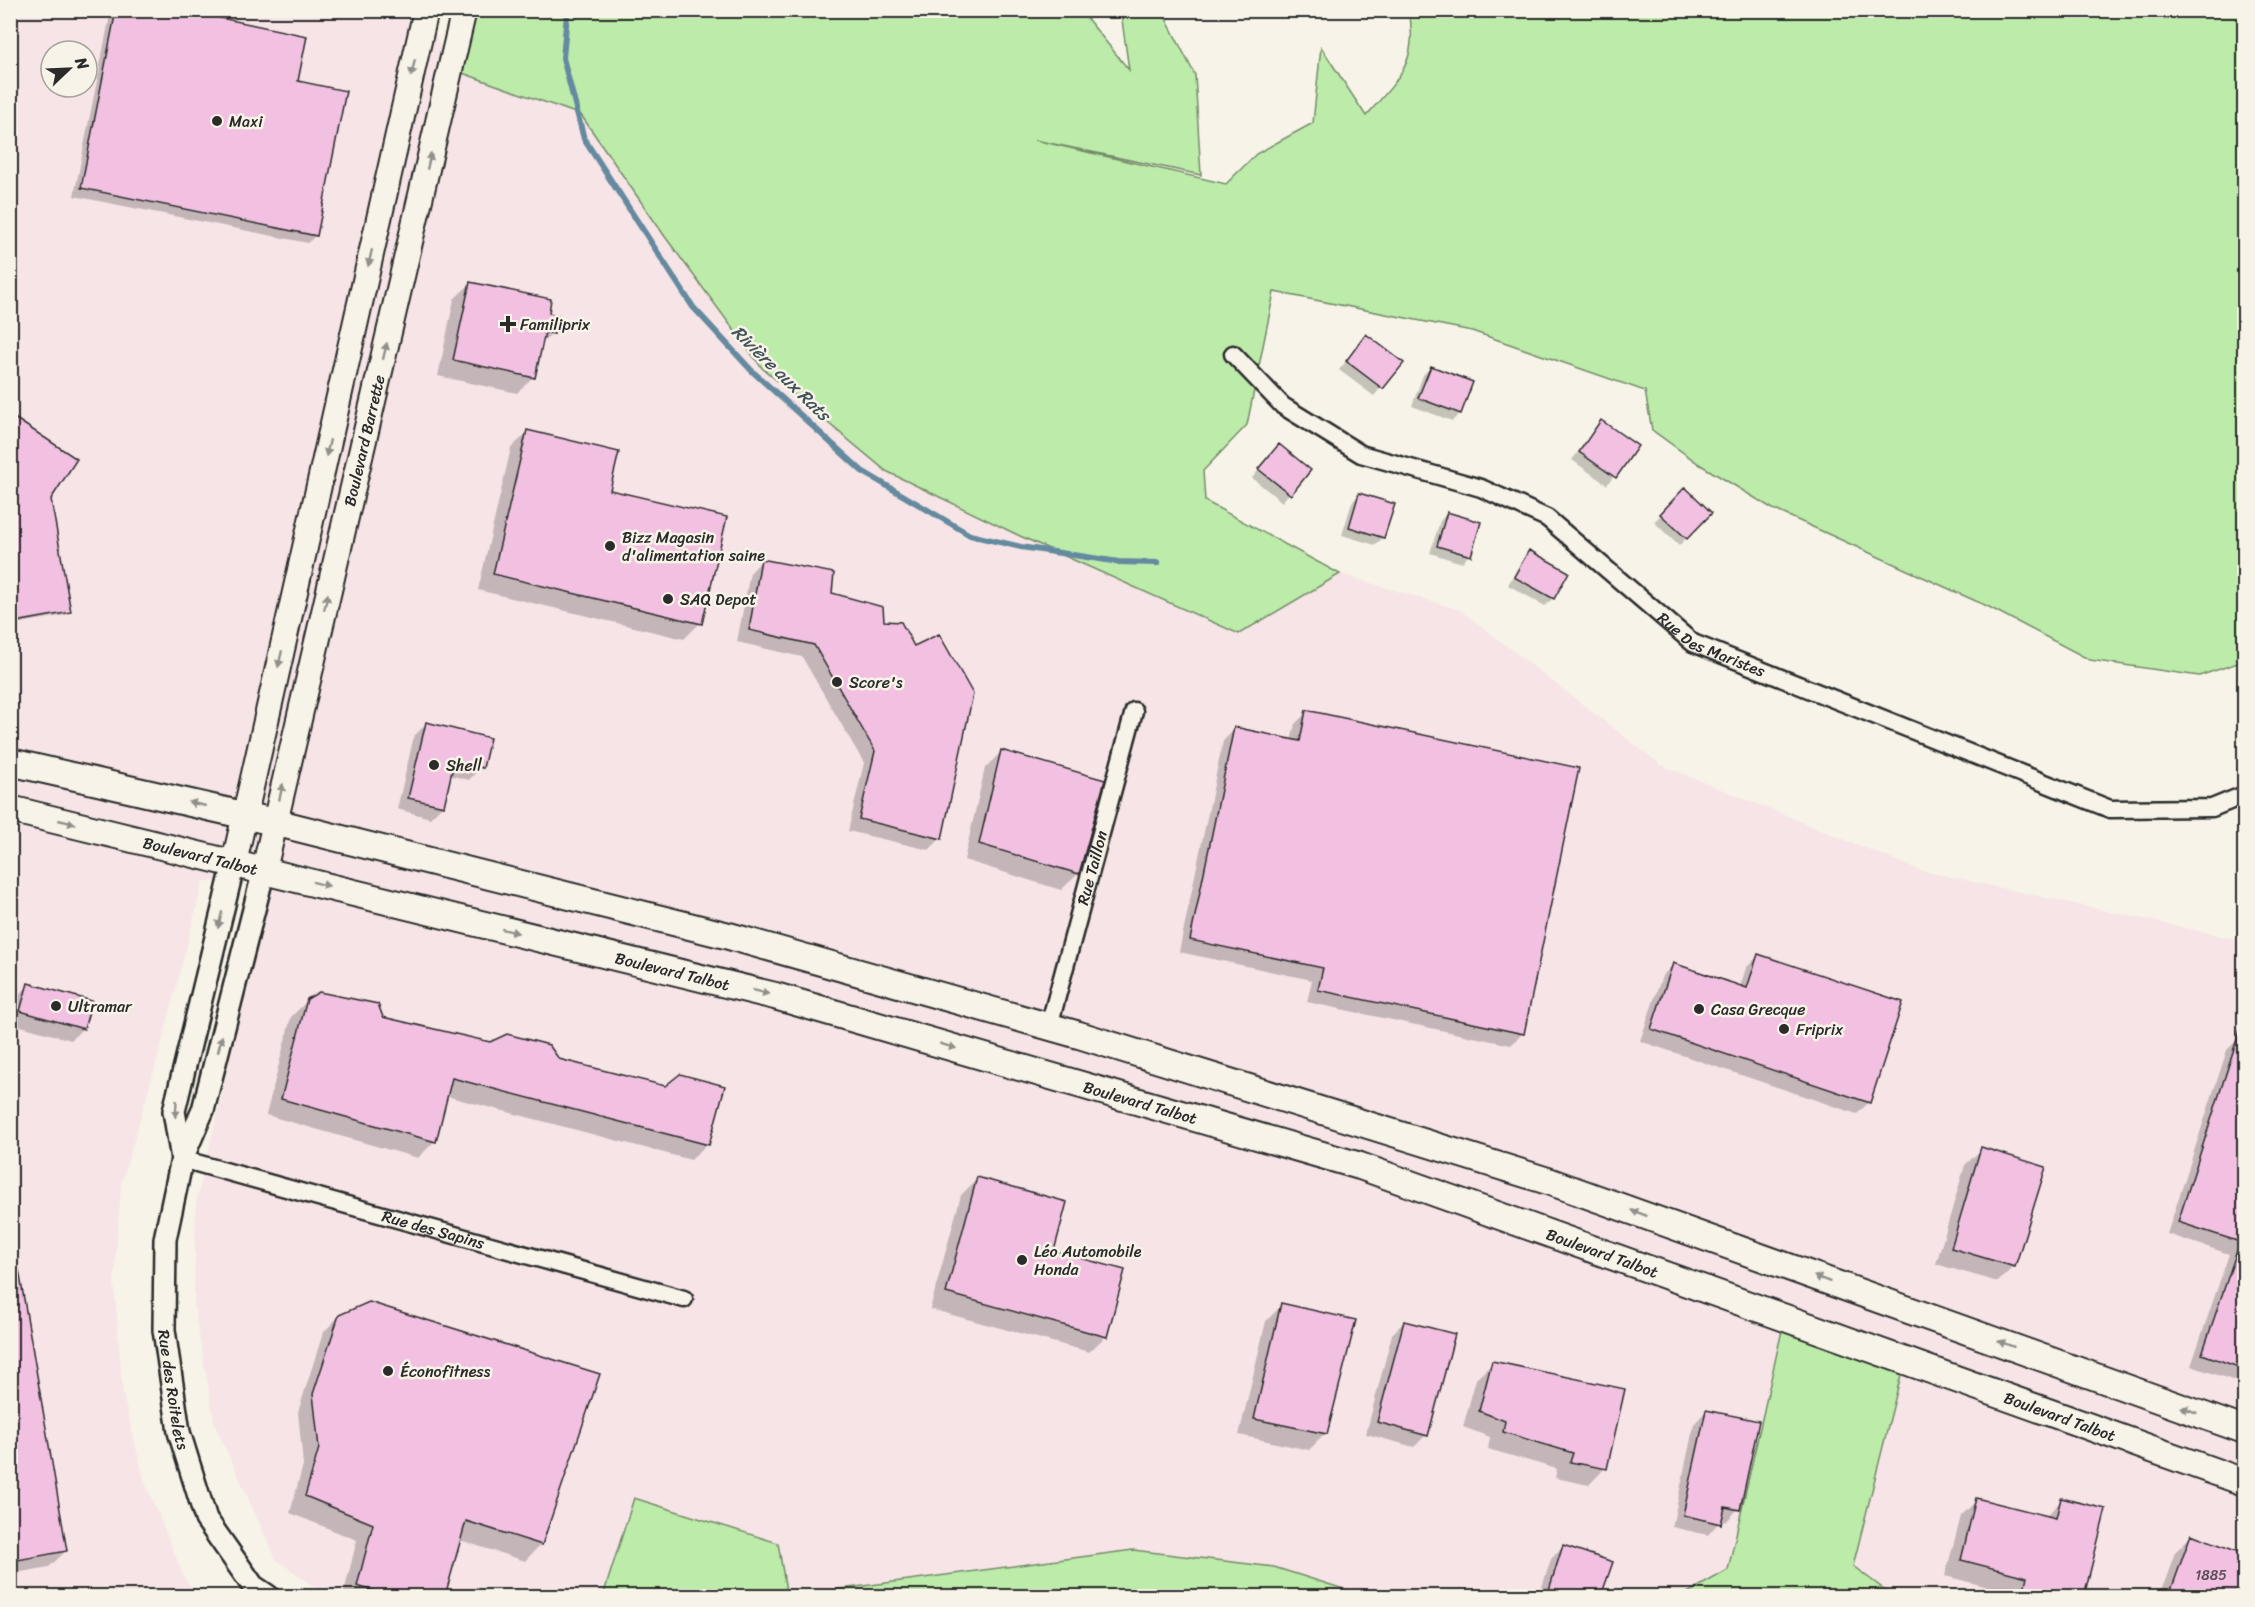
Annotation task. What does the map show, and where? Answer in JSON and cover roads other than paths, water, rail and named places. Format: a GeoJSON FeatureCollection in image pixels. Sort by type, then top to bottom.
{"type":"FeatureCollection","features":[{"type":"Feature","properties":{"kind":"main road","name":"Boulevard Barrette"},"geometry":{"type":"LineString","coordinates":[[234,863],[426,10]]}},
{"type":"Feature","properties":{"kind":"main road","name":"Boulevard Barrette"},"geometry":{"type":"LineString","coordinates":[[264,870],[464,10]]}},
{"type":"Feature","properties":{"kind":"main road"},"geometry":{"type":"LineString","coordinates":[[10,762],[274,822],[729,936],[1049,1026],[1551,1182],[2244,1430]]}},
{"type":"Feature","properties":{"kind":"main road","name":"Boulevard Talbot"},"geometry":{"type":"LineString","coordinates":[[10,809],[775,996],[1360,1166],[2244,1482]]}},
{"type":"Feature","properties":{"kind":"street","name":"Rue Des Maristes"},"geometry":{"type":"LineString","coordinates":[[1233,354],[1283,406],[1361,454],[1481,488],[1547,518],[1693,643],[2109,809],[2212,808],[2244,795]]}},
{"type":"Feature","properties":{"kind":"street","name":"Rue Taillon"},"geometry":{"type":"LineString","coordinates":[[1049,1026],[1134,711]]}},
{"type":"Feature","properties":{"kind":"street","name":"Rue des Roitelets"},"geometry":{"type":"LineString","coordinates":[[182,1159],[174,1111],[234,863]]}},
{"type":"Feature","properties":{"kind":"street","name":"Rue des Roitelets"},"geometry":{"type":"LineString","coordinates":[[264,870],[203,1110],[182,1159],[165,1239],[164,1330],[179,1432],[206,1519],[253,1586],[268,1596]]}},
{"type":"Feature","properties":{"kind":"street","name":"Rue des Sapins"},"geometry":{"type":"LineString","coordinates":[[182,1159],[684,1299]]}},
{"type":"Feature","properties":{"kind":"waterway","name":"Rivière aux Rats"},"geometry":{"type":"LineString","coordinates":[[563,10],[567,14],[563,58],[584,139],[693,307],[752,371],[862,471],[970,535],[1021,547],[1119,562],[1158,563]]}},
{"type":"Feature","properties":{"kind":"place","name":"Maxi"},"geometry":{"type":"Point","coordinates":[217,121]}},
{"type":"Feature","properties":{"kind":"place","name":"Familiprix"},"geometry":{"type":"Point","coordinates":[508,324]}},
{"type":"Feature","properties":{"kind":"place","name":"Bizz Magasin d'alimentation saine"},"geometry":{"type":"Point","coordinates":[610,546]}},
{"type":"Feature","properties":{"kind":"place","name":"SAQ Depot"},"geometry":{"type":"Point","coordinates":[668,599]}},
{"type":"Feature","properties":{"kind":"place","name":"Score's"},"geometry":{"type":"Point","coordinates":[837,682]}},
{"type":"Feature","properties":{"kind":"place","name":"Shell"},"geometry":{"type":"Point","coordinates":[434,765]}},
{"type":"Feature","properties":{"kind":"place","name":"Ultramar"},"geometry":{"type":"Point","coordinates":[56,1006]}},
{"type":"Feature","properties":{"kind":"place","name":"Casa Grecque"},"geometry":{"type":"Point","coordinates":[1699,1009]}},
{"type":"Feature","properties":{"kind":"place","name":"Friprix"},"geometry":{"type":"Point","coordinates":[1784,1029]}},
{"type":"Feature","properties":{"kind":"place","name":"Léo Automobile Honda"},"geometry":{"type":"Point","coordinates":[1022,1260]}},
{"type":"Feature","properties":{"kind":"place","name":"Éconofitness"},"geometry":{"type":"Point","coordinates":[388,1371]}}]}
